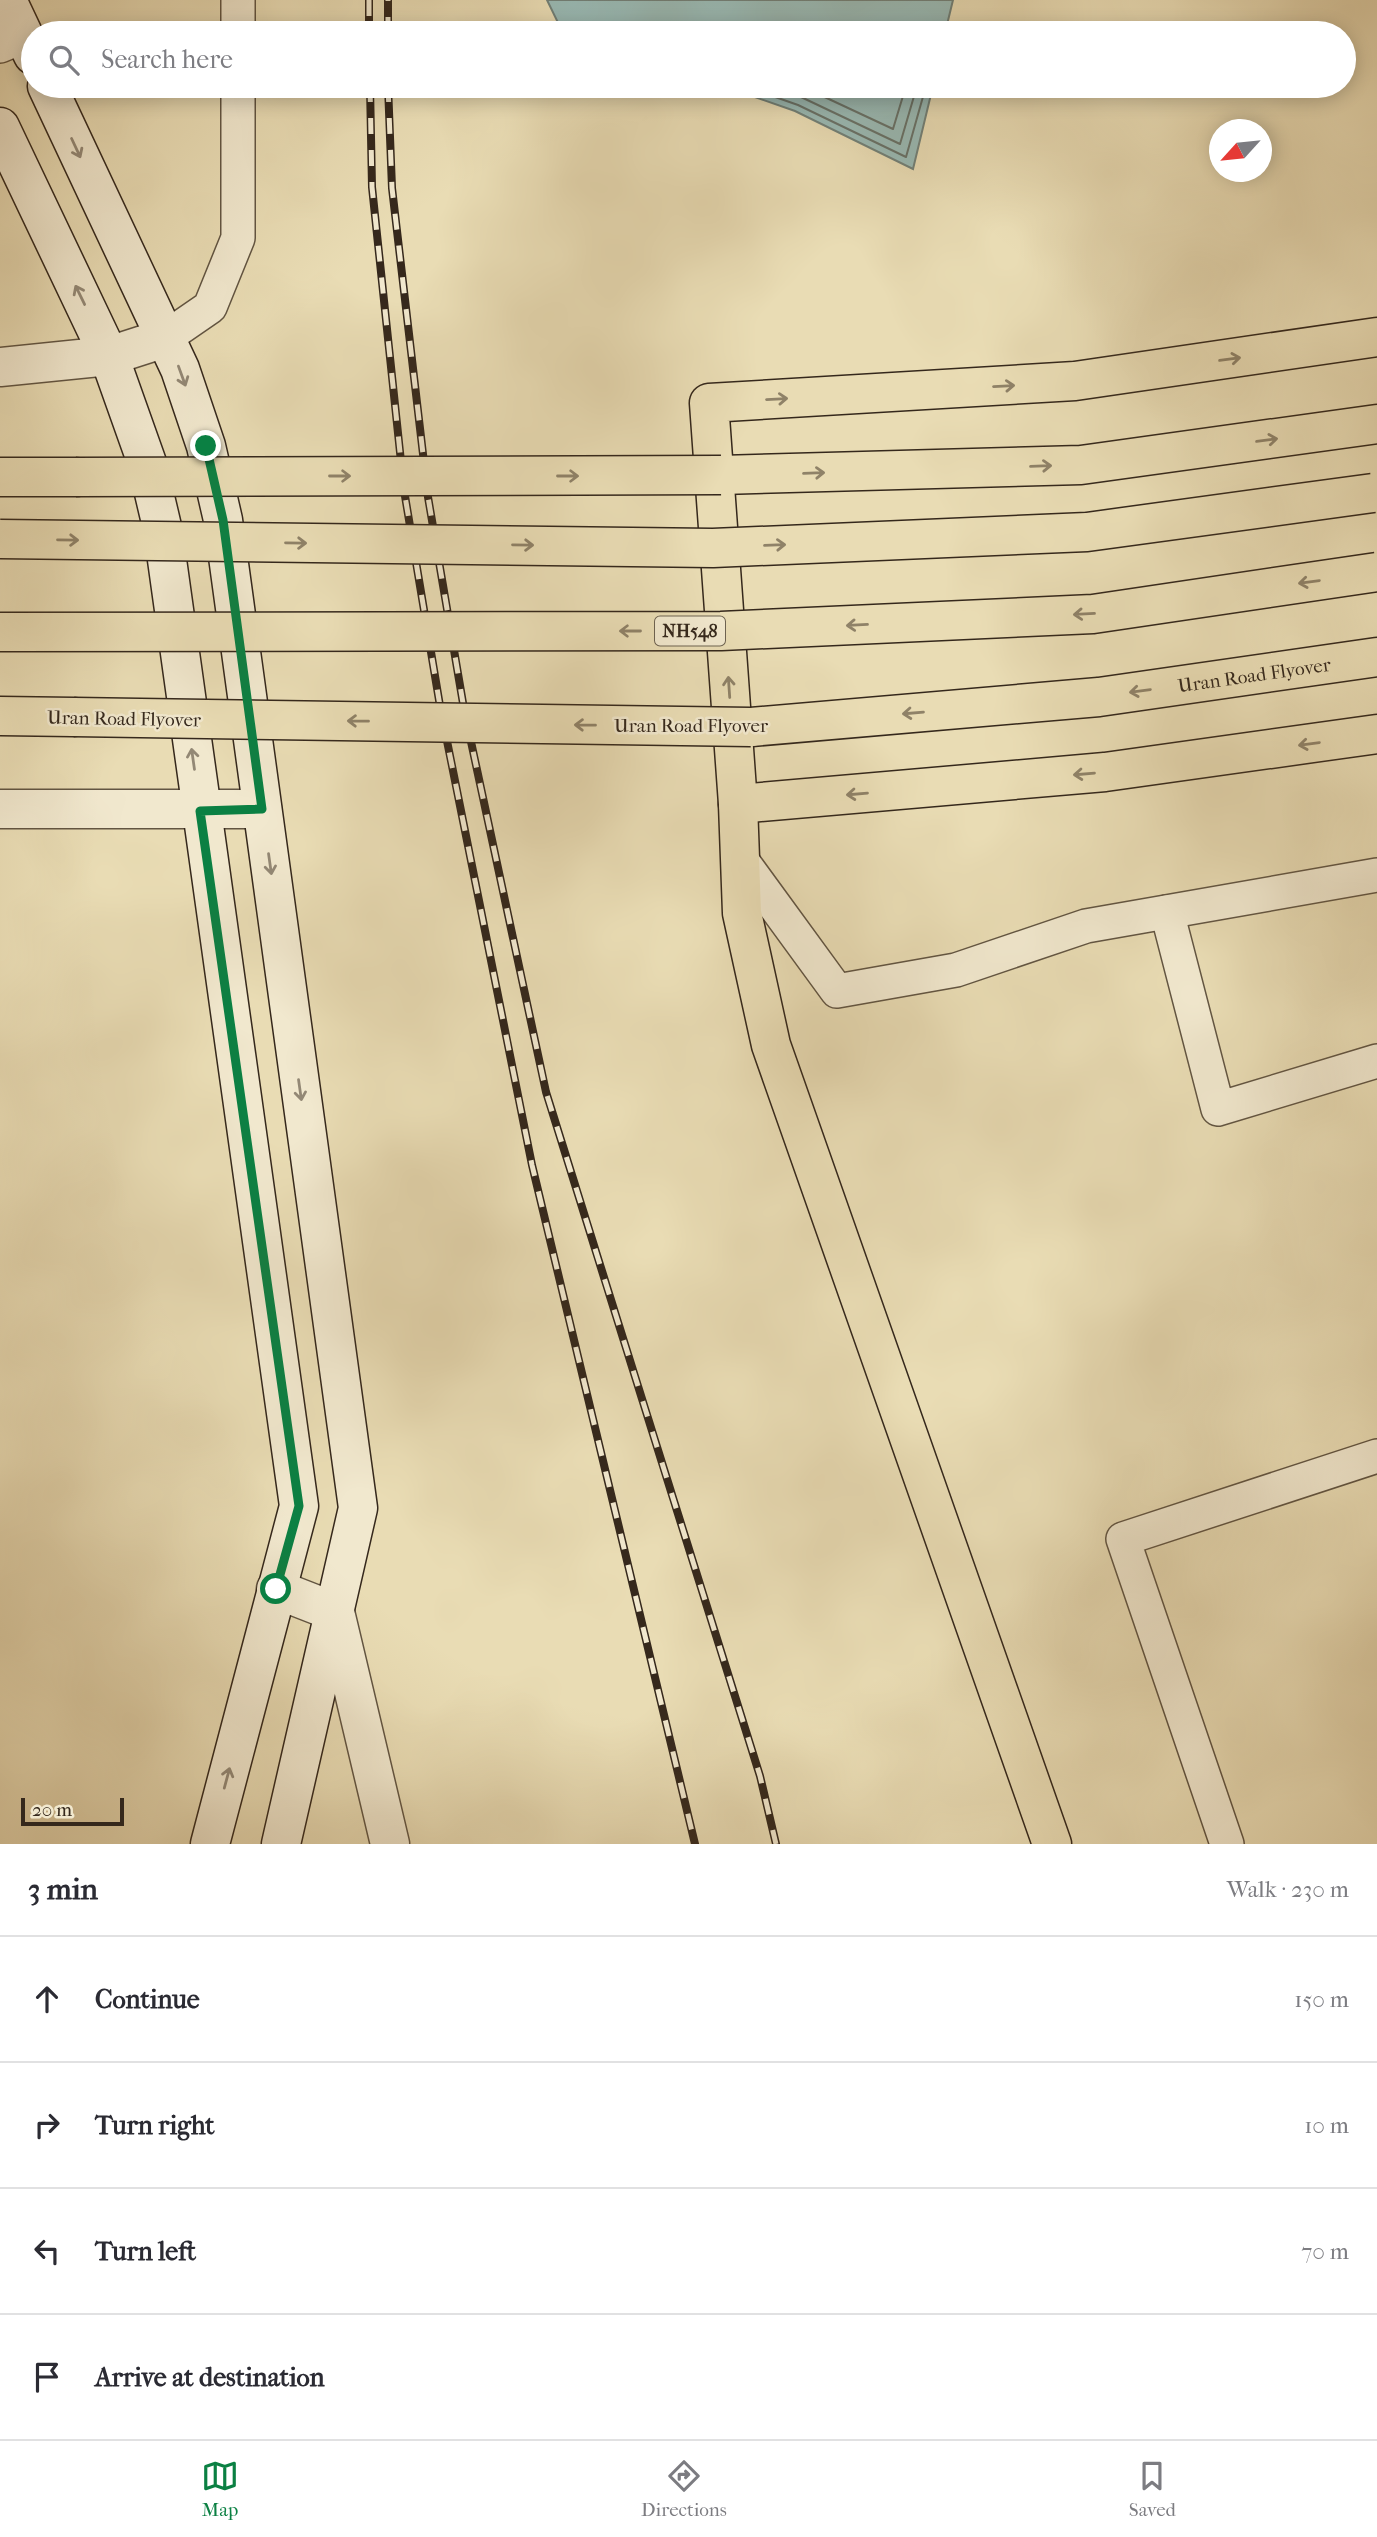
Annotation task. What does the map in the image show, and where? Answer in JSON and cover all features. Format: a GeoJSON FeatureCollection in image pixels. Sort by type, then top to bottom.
{"type":"FeatureCollection","features":[{"type":"Feature","properties":{"kind":"main road"},"geometry":{"type":"LineString","coordinates":[[7,0],[19,46]]}},
{"type":"Feature","properties":{"kind":"main road"},"geometry":{"type":"LineString","coordinates":[[53,98],[180,369],[206,446],[223,520],[358,1508],[281,1844]]}},
{"type":"Feature","properties":{"kind":"main road"},"geometry":{"type":"LineString","coordinates":[[0,127],[109,356],[147,463],[163,531],[299,1506],[209,1844]]}},
{"type":"Feature","properties":{"kind":"main road"},"geometry":{"type":"LineString","coordinates":[[1052,1844],[771,1045],[742,913],[709,403],[1075,381],[1377,337]]}},
{"type":"Feature","properties":{"kind":"main road"},"geometry":{"type":"LineString","coordinates":[[0,367],[109,356],[165,338]]}},
{"type":"Feature","properties":{"kind":"main road"},"geometry":{"type":"LineString","coordinates":[[0,477],[721,475],[1082,465],[1377,424]]}},
{"type":"Feature","properties":{"kind":"main road"},"geometry":{"type":"LineString","coordinates":[[0,539],[713,548],[1087,532],[1375,493]]}},
{"type":"Feature","properties":{"kind":"main road","name":"NH548"},"geometry":{"type":"LineString","coordinates":[[0,632],[735,631],[1093,614],[1377,572]]}},
{"type":"Feature","properties":{"kind":"main road","name":"Uran Road Flyover"},"geometry":{"type":"LineString","coordinates":[[0,716],[751,727],[1099,697],[1377,657]]}},
{"type":"Feature","properties":{"kind":"main road"},"geometry":{"type":"LineString","coordinates":[[737,804],[1105,772],[1377,734]]}},
{"type":"Feature","properties":{"kind":"main road"},"geometry":{"type":"LineString","coordinates":[[0,809],[262,809]]}},
{"type":"Feature","properties":{"kind":"main road"},"geometry":{"type":"LineString","coordinates":[[276,1589],[335,1612]]}},
{"type":"Feature","properties":{"kind":"main road"},"geometry":{"type":"LineString","coordinates":[[335,1612],[390,1844]]}},
{"type":"Feature","properties":{"kind":"street"},"geometry":{"type":"LineString","coordinates":[[238,0],[238,21]]}},
{"type":"Feature","properties":{"kind":"street"},"geometry":{"type":"LineString","coordinates":[[165,338],[210,307],[238,238],[238,98]]}},
{"type":"Feature","properties":{"kind":"street"},"geometry":{"type":"LineString","coordinates":[[740,858],[837,991],[956,970],[1086,926],[1377,874]]}},
{"type":"Feature","properties":{"kind":"street"},"geometry":{"type":"LineString","coordinates":[[1167,912],[1218,1109],[1377,1061]]}},
{"type":"Feature","properties":{"kind":"street"},"geometry":{"type":"LineString","coordinates":[[1227,1844],[1123,1539],[1377,1456]]}},
{"type":"Feature","properties":{"kind":"water"},"geometry":{"type":"Polygon","coordinates":[[[547,0],[953,0],[948,21],[557,21],[547,0]]]}},
{"type":"Feature","properties":{"kind":"water"},"geometry":{"type":"Polygon","coordinates":[[[758,98],[930,98],[913,169],[795,111],[758,98]]]}},
{"type":"Feature","properties":{"kind":"railway"},"geometry":{"type":"LineString","coordinates":[[369,0],[369,21]]}},
{"type":"Feature","properties":{"kind":"railway"},"geometry":{"type":"LineString","coordinates":[[388,0],[388,21]]}},
{"type":"Feature","properties":{"kind":"railway"},"geometry":{"type":"LineString","coordinates":[[370,98],[372,187],[404,490],[440,706],[532,1165],[695,1844]]}},
{"type":"Feature","properties":{"kind":"railway"},"geometry":{"type":"LineString","coordinates":[[388,98],[392,188],[428,497],[464,709],[546,1092],[760,1776],[776,1844]]}},
{"type":"Feature","properties":{"kind":"route"},"geometry":{"type":"LineString","coordinates":[[206,446],[223,520],[262,809],[200,811],[299,1506],[276,1589]]}}]}
